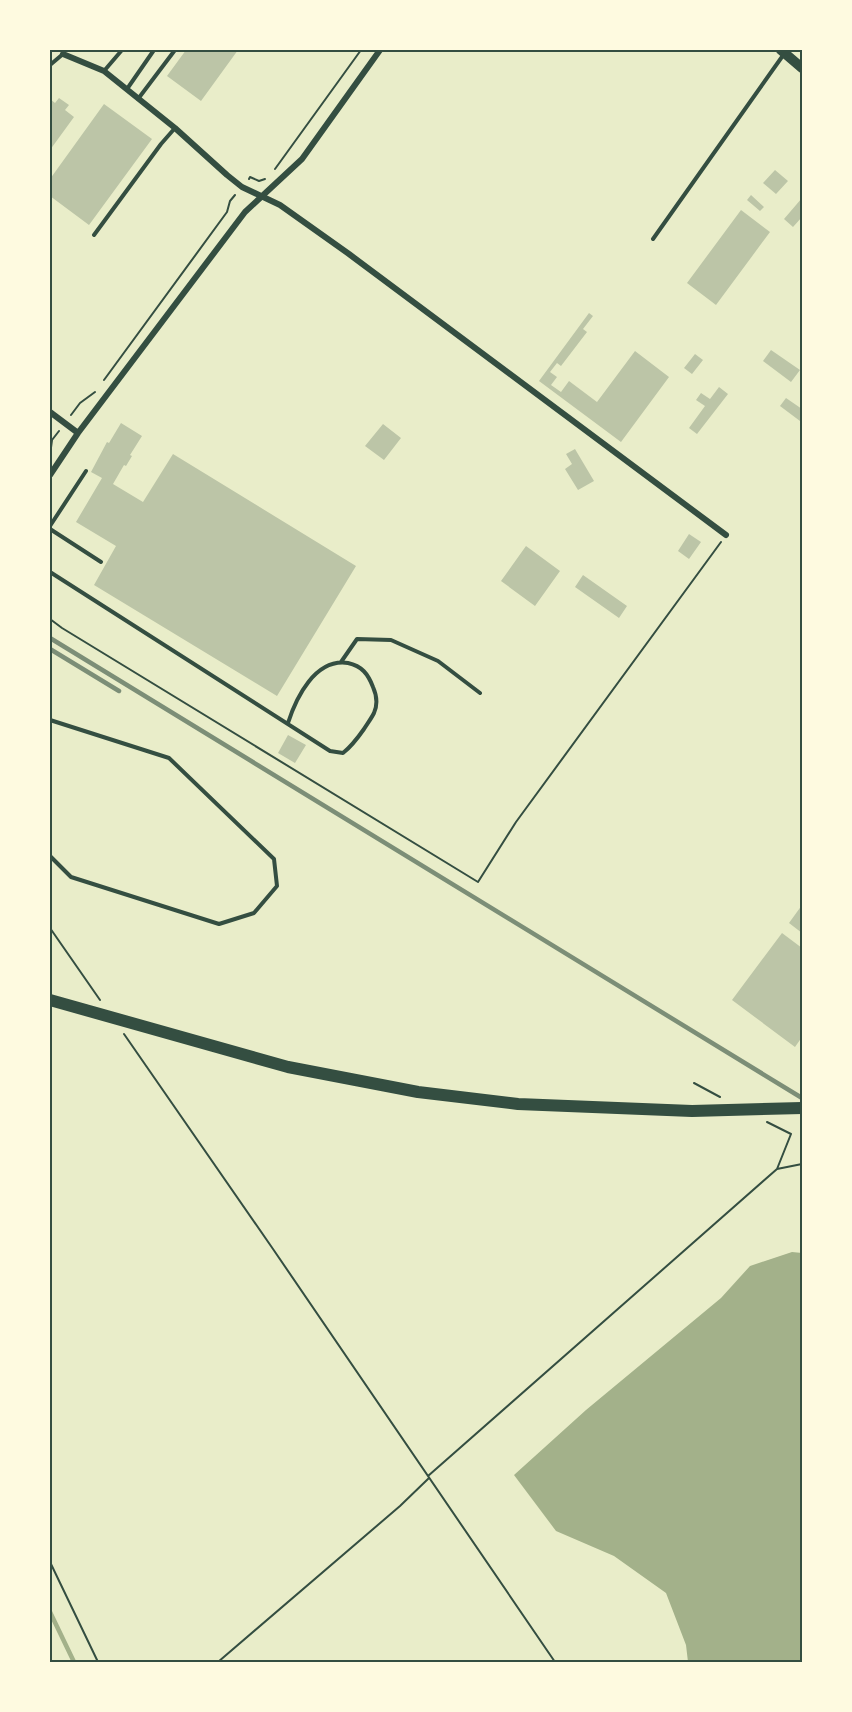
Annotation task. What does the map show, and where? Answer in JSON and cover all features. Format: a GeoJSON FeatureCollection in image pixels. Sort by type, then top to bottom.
{"type":"FeatureCollection","features":[{"type":"Feature","properties":{"kind":"main road"},"geometry":{"type":"LineString","coordinates":[[783,51],[802,68]]}},
{"type":"Feature","properties":{"kind":"main road"},"geometry":{"type":"LineString","coordinates":[[50,1000],[288,1067],[418,1092],[518,1104],[692,1111],[802,1108]]}},
{"type":"Feature","properties":{"kind":"street"},"geometry":{"type":"LineString","coordinates":[[50,475],[78,433],[245,212],[302,159],[380,50]]}},
{"type":"Feature","properties":{"kind":"street"},"geometry":{"type":"LineString","coordinates":[[63,54],[104,71],[175,128],[226,176],[242,187],[280,205],[349,254],[726,535]]}},
{"type":"Feature","properties":{"kind":"street"},"geometry":{"type":"LineString","coordinates":[[50,412],[78,433]]}},
{"type":"Feature","properties":{"kind":"lane"},"geometry":{"type":"LineString","coordinates":[[104,71],[122,50]]}},
{"type":"Feature","properties":{"kind":"lane"},"geometry":{"type":"LineString","coordinates":[[127,90],[154,50]]}},
{"type":"Feature","properties":{"kind":"lane"},"geometry":{"type":"LineString","coordinates":[[138,99],[175,50]]}},
{"type":"Feature","properties":{"kind":"lane"},"geometry":{"type":"LineString","coordinates":[[653,239],[783,51]]}},
{"type":"Feature","properties":{"kind":"lane"},"geometry":{"type":"LineString","coordinates":[[50,64],[63,54]]}},
{"type":"Feature","properties":{"kind":"lane"},"geometry":{"type":"LineString","coordinates":[[94,234],[175,128]]}},
{"type":"Feature","properties":{"kind":"lane"},"geometry":{"type":"LineString","coordinates":[[86,471],[50,528],[101,562]]}},
{"type":"Feature","properties":{"kind":"lane"},"geometry":{"type":"LineString","coordinates":[[50,572],[330,751],[342,753],[352,747],[374,713],[377,698],[368,675],[356,665],[341,662],[326,666],[310,679],[293,705],[288,723]]}},
{"type":"Feature","properties":{"kind":"lane"},"geometry":{"type":"LineString","coordinates":[[341,662],[357,639],[391,640],[438,661],[480,693]]}},
{"type":"Feature","properties":{"kind":"lane"},"geometry":{"type":"LineString","coordinates":[[50,720],[169,758],[274,859],[277,886],[254,913],[219,924],[71,877],[50,856]]}},
{"type":"Feature","properties":{"kind":"path"},"geometry":{"type":"LineString","coordinates":[[102,383],[227,212],[230,201],[250,177],[259,181],[270,177],[361,50]]}},
{"type":"Feature","properties":{"kind":"path"},"geometry":{"type":"LineString","coordinates":[[50,455],[52,440],[80,404],[95,392]]}},
{"type":"Feature","properties":{"kind":"path"},"geometry":{"type":"LineString","coordinates":[[50,619],[477,882],[516,822],[726,535]]}},
{"type":"Feature","properties":{"kind":"path"},"geometry":{"type":"LineString","coordinates":[[50,927],[104,1005]]}},
{"type":"Feature","properties":{"kind":"path"},"geometry":{"type":"LineString","coordinates":[[124,1035],[555,1662]]}},
{"type":"Feature","properties":{"kind":"path"},"geometry":{"type":"LineString","coordinates":[[694,1083],[723,1099]]}},
{"type":"Feature","properties":{"kind":"path"},"geometry":{"type":"LineString","coordinates":[[218,1662],[400,1506],[428,1477],[777,1169],[790,1134],[762,1119]]}},
{"type":"Feature","properties":{"kind":"path"},"geometry":{"type":"LineString","coordinates":[[777,1169],[802,1164]]}},
{"type":"Feature","properties":{"kind":"path"},"geometry":{"type":"LineString","coordinates":[[50,1562],[98,1662]]}},
{"type":"Feature","properties":{"kind":"shaded area"},"geometry":{"type":"Polygon","coordinates":[[[792,1252],[802,1253],[802,1662],[688,1662],[686,1645],[666,1593],[614,1556],[556,1531],[514,1475],[586,1410],[721,1298],[750,1266],[792,1252]]]}},
{"type":"Feature","properties":{"kind":"building"},"geometry":{"type":"Polygon","coordinates":[[[186,50],[238,50],[201,101],[167,76],[186,50]]]}},
{"type":"Feature","properties":{"kind":"building"},"geometry":{"type":"Polygon","coordinates":[[[59,98],[69,105],[65,110],[74,117],[50,150],[50,99],[55,103],[59,98]]]}},
{"type":"Feature","properties":{"kind":"building"},"geometry":{"type":"Polygon","coordinates":[[[104,104],[152,139],[89,225],[50,196],[50,179],[104,104]]]}},
{"type":"Feature","properties":{"kind":"building"},"geometry":{"type":"Polygon","coordinates":[[[775,170],[788,181],[776,194],[763,183],[775,170]]]}},
{"type":"Feature","properties":{"kind":"building"},"geometry":{"type":"Polygon","coordinates":[[[751,195],[764,207],[760,211],[747,200],[751,195]]]}},
{"type":"Feature","properties":{"kind":"building"},"geometry":{"type":"Polygon","coordinates":[[[802,198],[802,217],[793,227],[784,219],[802,198]]]}},
{"type":"Feature","properties":{"kind":"building"},"geometry":{"type":"Polygon","coordinates":[[[741,210],[770,232],[716,305],[687,283],[741,210]]]}},
{"type":"Feature","properties":{"kind":"building"},"geometry":{"type":"Polygon","coordinates":[[[589,313],[593,316],[583,329],[587,332],[561,366],[557,363],[550,372],[557,377],[551,385],[561,392],[569,381],[597,402],[635,351],[669,377],[621,442],[539,381],[589,313]]]}},
{"type":"Feature","properties":{"kind":"building"},"geometry":{"type":"Polygon","coordinates":[[[771,350],[800,370],[791,382],[763,361],[771,350]]]}},
{"type":"Feature","properties":{"kind":"building"},"geometry":{"type":"Polygon","coordinates":[[[695,354],[703,360],[692,374],[684,368],[695,354]]]}},
{"type":"Feature","properties":{"kind":"building"},"geometry":{"type":"Polygon","coordinates":[[[719,387],[728,394],[697,434],[689,428],[705,406],[696,400],[701,393],[710,399],[719,387]]]}},
{"type":"Feature","properties":{"kind":"building"},"geometry":{"type":"Polygon","coordinates":[[[786,398],[802,409],[800,421],[780,406],[786,398]]]}},
{"type":"Feature","properties":{"kind":"building"},"geometry":{"type":"Polygon","coordinates":[[[121,423],[142,436],[126,466],[124,465],[113,484],[143,502],[173,454],[356,566],[277,696],[94,585],[116,546],[76,522],[102,478],[91,472],[107,442],[109,443],[121,423]]]}},
{"type":"Feature","properties":{"kind":"building"},"geometry":{"type":"Polygon","coordinates":[[[383,424],[401,438],[384,460],[365,446],[383,424]]]}},
{"type":"Feature","properties":{"kind":"building"},"geometry":{"type":"Polygon","coordinates":[[[575,449],[594,481],[578,490],[565,469],[572,464],[566,454],[575,449]]]}},
{"type":"Feature","properties":{"kind":"building"},"geometry":{"type":"Polygon","coordinates":[[[689,534],[701,542],[689,559],[678,551],[689,534]]]}},
{"type":"Feature","properties":{"kind":"building"},"geometry":{"type":"Polygon","coordinates":[[[526,546],[560,571],[535,606],[501,581],[526,546]]]}},
{"type":"Feature","properties":{"kind":"building"},"geometry":{"type":"Polygon","coordinates":[[[583,575],[627,606],[619,618],[575,587],[583,575]]]}},
{"type":"Feature","properties":{"kind":"building"},"geometry":{"type":"Polygon","coordinates":[[[288,735],[306,745],[295,763],[278,753],[288,735]]]}},
{"type":"Feature","properties":{"kind":"building"},"geometry":{"type":"Polygon","coordinates":[[[802,905],[802,933],[789,923],[802,905]]]}},
{"type":"Feature","properties":{"kind":"building"},"geometry":{"type":"Polygon","coordinates":[[[782,933],[802,948],[802,1037],[795,1047],[732,1000],[782,933]]]}},
{"type":"Feature","properties":{"kind":"waterway"},"geometry":{"type":"LineString","coordinates":[[50,1612],[74,1662]]}},
{"type":"Feature","properties":{"kind":"railway"},"geometry":{"type":"LineString","coordinates":[[50,638],[802,1098]]}},
{"type":"Feature","properties":{"kind":"railway"},"geometry":{"type":"LineString","coordinates":[[50,649],[119,691]]}}]}
